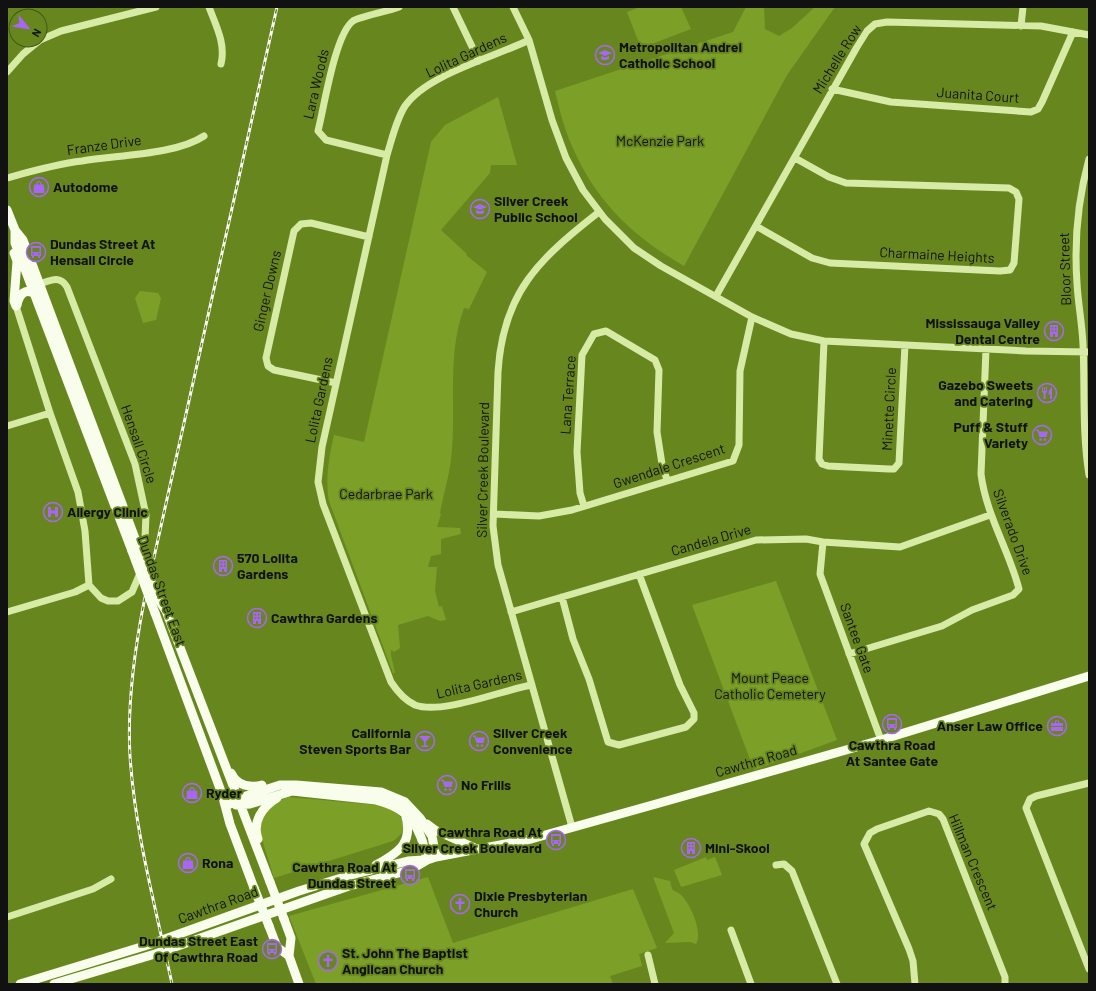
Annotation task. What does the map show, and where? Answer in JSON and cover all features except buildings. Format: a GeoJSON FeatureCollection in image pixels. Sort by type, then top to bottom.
{"type":"FeatureCollection","features":[{"type":"Feature","properties":{"kind":"main road","name":"Dundas Street East"},"geometry":{"type":"LineString","coordinates":[[7,210],[15,230],[23,240],[157,597],[166,611],[270,882],[291,938],[289,956],[300,984]]}},
{"type":"Feature","properties":{"kind":"main road","name":"Dundas Street East"},"geometry":{"type":"LineString","coordinates":[[15,230],[15,243],[155,613],[226,806],[254,888],[277,947],[289,956]]}},
{"type":"Feature","properties":{"kind":"main road"},"geometry":{"type":"LineString","coordinates":[[15,243],[13,249],[16,262],[14,301],[16,306]]}},
{"type":"Feature","properties":{"kind":"main road"},"geometry":{"type":"LineString","coordinates":[[16,306],[19,296],[24,292],[35,294]]}},
{"type":"Feature","properties":{"kind":"main road","name":"Cawthra Road"},"geometry":{"type":"LineString","coordinates":[[54,984],[154,954],[349,886],[410,870],[427,860],[436,857],[531,839],[881,740],[1089,676]]}},
{"type":"Feature","properties":{"kind":"main road"},"geometry":{"type":"LineString","coordinates":[[220,751],[233,777],[240,783],[253,787],[275,781],[280,785]]}},
{"type":"Feature","properties":{"kind":"main road"},"geometry":{"type":"LineString","coordinates":[[226,806],[280,785],[381,792],[405,802],[420,818],[435,830],[477,849]]}},
{"type":"Feature","properties":{"kind":"main road"},"geometry":{"type":"LineString","coordinates":[[264,867],[265,859],[256,833],[258,821],[268,803],[292,791],[304,791],[376,800],[388,803],[404,812],[415,823],[419,831],[427,860]]}},
{"type":"Feature","properties":{"kind":"main road"},"geometry":{"type":"LineString","coordinates":[[239,802],[250,804],[285,794]]}},
{"type":"Feature","properties":{"kind":"main road"},"geometry":{"type":"LineString","coordinates":[[365,870],[394,854],[402,847],[408,833],[408,825],[404,812]]}},
{"type":"Feature","properties":{"kind":"main road"},"geometry":{"type":"LineString","coordinates":[[420,818],[432,836],[436,857]]}},
{"type":"Feature","properties":{"kind":"main road","name":"Cawthra Road"},"geometry":{"type":"LineString","coordinates":[[20,984],[151,944],[299,891],[365,870],[408,861],[427,860]]}},
{"type":"Feature","properties":{"kind":"street"},"geometry":{"type":"LineString","coordinates":[[48,37],[61,31],[156,7]]}},
{"type":"Feature","properties":{"kind":"street"},"geometry":{"type":"LineString","coordinates":[[209,7],[222,43],[224,53],[221,64]]}},
{"type":"Feature","properties":{"kind":"street","name":"Lara Woods"},"geometry":{"type":"LineString","coordinates":[[386,155],[326,140],[318,131],[338,46],[343,31],[353,21],[400,7]]}},
{"type":"Feature","properties":{"kind":"street"},"geometry":{"type":"LineString","coordinates":[[452,7],[479,61]]}},
{"type":"Feature","properties":{"kind":"street"},"geometry":{"type":"LineString","coordinates":[[513,7],[529,40],[560,145],[583,190],[599,212],[634,248],[661,266],[752,317],[791,334],[824,341],[1086,352]]}},
{"type":"Feature","properties":{"kind":"street"},"geometry":{"type":"LineString","coordinates":[[1021,26],[1023,7]]}},
{"type":"Feature","properties":{"kind":"street","name":"Michelle Row"},"geometry":{"type":"LineString","coordinates":[[716,296],[795,158],[832,89],[867,31],[875,24],[887,22],[1041,26],[1089,35]]}},
{"type":"Feature","properties":{"kind":"street","name":"Juanita Court"},"geometry":{"type":"LineString","coordinates":[[832,89],[891,102],[1031,112],[1038,109],[1042,102],[1073,32]]}},
{"type":"Feature","properties":{"kind":"street","name":"Lolita Gardens"},"geometry":{"type":"LineString","coordinates":[[529,40],[434,81],[414,97],[406,106],[396,125],[386,155],[322,447],[318,468],[318,482],[324,504],[391,682],[401,696],[415,705],[435,708],[532,685]]}},
{"type":"Feature","properties":{"kind":"street"},"geometry":{"type":"LineString","coordinates":[[7,72],[30,48]]}},
{"type":"Feature","properties":{"kind":"street","name":"Franze Drive"},"geometry":{"type":"LineString","coordinates":[[7,178],[61,164],[166,149],[197,141],[204,136]]}},
{"type":"Feature","properties":{"kind":"street","name":"Charmaine Heights"},"geometry":{"type":"LineString","coordinates":[[756,226],[812,258],[830,263],[1000,271],[1010,270],[1014,262],[1019,199],[1016,192],[1009,188],[846,182],[829,177],[795,158]]}},
{"type":"Feature","properties":{"kind":"street","name":"Bloor Street"},"geometry":{"type":"LineString","coordinates":[[1089,159],[1079,206],[1076,240],[1077,283],[1086,352],[1084,431],[1088,455],[1089,475]]}},
{"type":"Feature","properties":{"kind":"street","name":"Silver Creek Boulevard"},"geometry":{"type":"LineString","coordinates":[[572,827],[497,560],[493,526],[498,365],[506,322],[519,291],[539,265],[599,212]]}},
{"type":"Feature","properties":{"kind":"street","name":"Ginger Downs"},"geometry":{"type":"LineString","coordinates":[[336,383],[274,370],[268,366],[266,358],[292,239],[294,231],[301,224],[311,224],[369,237]]}},
{"type":"Feature","properties":{"kind":"street","name":"Hensall Circle"},"geometry":{"type":"LineString","coordinates":[[40,284],[58,279],[63,281],[67,287],[135,464],[146,516],[144,564],[132,592],[122,600],[108,601],[96,594],[89,585]]}},
{"type":"Feature","properties":{"kind":"street"},"geometry":{"type":"LineString","coordinates":[[7,612],[75,592],[89,585],[82,509],[72,473],[50,413],[16,306]]}},
{"type":"Feature","properties":{"kind":"street","name":"Gwendale Crescent"},"geometry":{"type":"LineString","coordinates":[[494,514],[539,516],[572,510],[733,461],[737,454],[740,371],[752,317]]}},
{"type":"Feature","properties":{"kind":"street","name":"Lana Terrace"},"geometry":{"type":"LineString","coordinates":[[584,506],[580,493],[577,452],[582,354],[594,334],[606,331],[655,360],[659,370],[657,432],[662,464],[667,480]]}},
{"type":"Feature","properties":{"kind":"street","name":"Minette Circle"},"geometry":{"type":"LineString","coordinates":[[824,341],[819,459],[828,466],[889,469],[894,468],[899,463],[905,345]]}},
{"type":"Feature","properties":{"kind":"street","name":"Silverado Drive"},"geometry":{"type":"LineString","coordinates":[[849,654],[942,626],[972,610],[1014,595],[1019,589],[990,515],[981,474],[986,349]]}},
{"type":"Feature","properties":{"kind":"street"},"geometry":{"type":"LineString","coordinates":[[7,426],[50,413]]}},
{"type":"Feature","properties":{"kind":"street","name":"Candela Drive"},"geometry":{"type":"LineString","coordinates":[[511,612],[756,540],[806,539],[823,542],[900,547],[990,515]]}},
{"type":"Feature","properties":{"kind":"street","name":"Santee Gate"},"geometry":{"type":"LineString","coordinates":[[823,542],[820,574],[881,740]]}},
{"type":"Feature","properties":{"kind":"street"},"geometry":{"type":"LineString","coordinates":[[562,597],[573,639],[589,679],[608,742],[613,745],[619,745],[686,727],[694,719],[694,713],[680,685],[639,574]]}},
{"type":"Feature","properties":{"kind":"street"},"geometry":{"type":"LineString","coordinates":[[1089,783],[1036,796],[1030,799],[1026,808],[1089,969]]}},
{"type":"Feature","properties":{"kind":"street","name":"Hillman Crescent"},"geometry":{"type":"LineString","coordinates":[[915,984],[913,961],[909,949],[864,844],[866,838],[873,831],[929,812],[939,814],[943,819],[1005,977],[1005,984]]}},
{"type":"Feature","properties":{"kind":"street"},"geometry":{"type":"LineString","coordinates":[[776,865],[784,864],[792,871],[837,984]]}},
{"type":"Feature","properties":{"kind":"street"},"geometry":{"type":"LineString","coordinates":[[7,917],[93,889],[111,879]]}},
{"type":"Feature","properties":{"kind":"street"},"geometry":{"type":"LineString","coordinates":[[731,930],[751,984]]}},
{"type":"Feature","properties":{"kind":"street"},"geometry":{"type":"LineString","coordinates":[[648,955],[655,984]]}},
{"type":"Feature","properties":{"kind":"green space"},"geometry":{"type":"Polygon","coordinates":[[[640,7],[681,7],[691,29],[641,48],[627,12],[640,7]]]}},
{"type":"Feature","properties":{"kind":"green space","name":"McKenzie Park"},"geometry":{"type":"Polygon","coordinates":[[[746,7],[764,7],[765,29],[779,36],[792,28],[815,7],[835,7],[787,75],[684,266],[646,241],[615,213],[601,197],[589,179],[569,139],[555,91],[733,32],[746,7]]]}},
{"type":"Feature","properties":{"kind":"green space","name":"Cedarbrae Park"},"geometry":{"type":"Polygon","coordinates":[[[498,97],[517,165],[491,165],[490,173],[441,230],[467,254],[466,255],[487,272],[469,309],[464,308],[455,345],[453,440],[449,473],[437,527],[460,528],[461,534],[441,539],[441,554],[431,556],[428,567],[437,567],[435,591],[439,607],[442,606],[446,620],[440,621],[428,616],[398,625],[400,648],[394,652],[391,650],[395,673],[393,673],[329,501],[328,468],[334,435],[364,442],[431,142],[445,125],[498,97]]]}},
{"type":"Feature","properties":{"kind":"green space"},"geometry":{"type":"Polygon","coordinates":[[[140,291],[158,293],[161,298],[156,320],[143,323],[135,298],[140,291]]]}},
{"type":"Feature","properties":{"kind":"green space","name":"Mount Peace Catholic Cemetery"},"geometry":{"type":"Polygon","coordinates":[[[776,581],[837,740],[754,770],[692,605],[776,581]]]}},
{"type":"Feature","properties":{"kind":"green space"},"geometry":{"type":"Polygon","coordinates":[[[288,797],[388,806],[398,814],[404,822],[403,831],[393,841],[274,878],[260,833],[262,818],[273,803],[288,797]]]}},
{"type":"Feature","properties":{"kind":"green space"},"geometry":{"type":"Polygon","coordinates":[[[706,857],[707,860],[715,857],[722,875],[681,887],[674,870],[706,857]]]}},
{"type":"Feature","properties":{"kind":"green space"},"geometry":{"type":"Polygon","coordinates":[[[428,877],[453,943],[633,889],[657,948],[639,954],[642,966],[610,976],[613,984],[316,984],[289,916],[428,877]]]}},
{"type":"Feature","properties":{"kind":"green space"},"geometry":{"type":"Polygon","coordinates":[[[653,877],[670,881],[672,889],[681,895],[689,906],[697,926],[698,939],[696,944],[690,942],[665,943],[674,933],[653,877]]]}},
{"type":"Feature","properties":{"kind":"railway"},"geometry":{"type":"LineString","coordinates":[[172,984],[136,814],[129,737],[132,679],[144,602],[277,7]]}},
{"type":"Feature","properties":{"kind":"place","name":"Metropolitan Andrei Catholic School"},"geometry":{"type":"Point","coordinates":[605,55]}},
{"type":"Feature","properties":{"kind":"place","name":"Autodome"},"geometry":{"type":"Point","coordinates":[39,187]}},
{"type":"Feature","properties":{"kind":"place","name":"Silver Creek Public School"},"geometry":{"type":"Point","coordinates":[480,209]}},
{"type":"Feature","properties":{"kind":"place","name":"Dundas Street At Hensall Circle"},"geometry":{"type":"Point","coordinates":[36,252]}},
{"type":"Feature","properties":{"kind":"place","name":"Mississauga Valley Dental Centre"},"geometry":{"type":"Point","coordinates":[1054,331]}},
{"type":"Feature","properties":{"kind":"place","name":"Gazebo Sweets and Catering"},"geometry":{"type":"Point","coordinates":[1047,393]}},
{"type":"Feature","properties":{"kind":"place","name":"Puff & Stuff Variety"},"geometry":{"type":"Point","coordinates":[1042,435]}},
{"type":"Feature","properties":{"kind":"place","name":"Allergy Clinic"},"geometry":{"type":"Point","coordinates":[53,512]}},
{"type":"Feature","properties":{"kind":"place","name":"570 Lolita Gardens"},"geometry":{"type":"Point","coordinates":[223,566]}},
{"type":"Feature","properties":{"kind":"place","name":"Cawthra Gardens"},"geometry":{"type":"Point","coordinates":[257,618]}},
{"type":"Feature","properties":{"kind":"place","name":"Cawthra Road At Santee Gate"},"geometry":{"type":"Point","coordinates":[892,724]}},
{"type":"Feature","properties":{"kind":"place","name":"Anser Law Office"},"geometry":{"type":"Point","coordinates":[1057,726]}},
{"type":"Feature","properties":{"kind":"place","name":"California Steven Sports Bar"},"geometry":{"type":"Point","coordinates":[425,741]}},
{"type":"Feature","properties":{"kind":"place","name":"Silver Creek Convenience"},"geometry":{"type":"Point","coordinates":[479,741]}},
{"type":"Feature","properties":{"kind":"place","name":"No Frills"},"geometry":{"type":"Point","coordinates":[447,785]}},
{"type":"Feature","properties":{"kind":"place","name":"Ryder"},"geometry":{"type":"Point","coordinates":[192,793]}},
{"type":"Feature","properties":{"kind":"place","name":"Cawthra Road At Silver Creek Boulevard"},"geometry":{"type":"Point","coordinates":[556,840]}},
{"type":"Feature","properties":{"kind":"place","name":"Mini-Skool"},"geometry":{"type":"Point","coordinates":[691,848]}},
{"type":"Feature","properties":{"kind":"place","name":"Rona"},"geometry":{"type":"Point","coordinates":[188,863]}},
{"type":"Feature","properties":{"kind":"place","name":"Cawthra Road At Dundas Street"},"geometry":{"type":"Point","coordinates":[410,875]}},
{"type":"Feature","properties":{"kind":"place","name":"Dixie Presbyterian Church"},"geometry":{"type":"Point","coordinates":[460,904]}},
{"type":"Feature","properties":{"kind":"place","name":"Dundas Street East Of Cawthra Road"},"geometry":{"type":"Point","coordinates":[272,949]}},
{"type":"Feature","properties":{"kind":"place","name":"St. John The Baptist Anglican Church"},"geometry":{"type":"Point","coordinates":[328,961]}}]}
